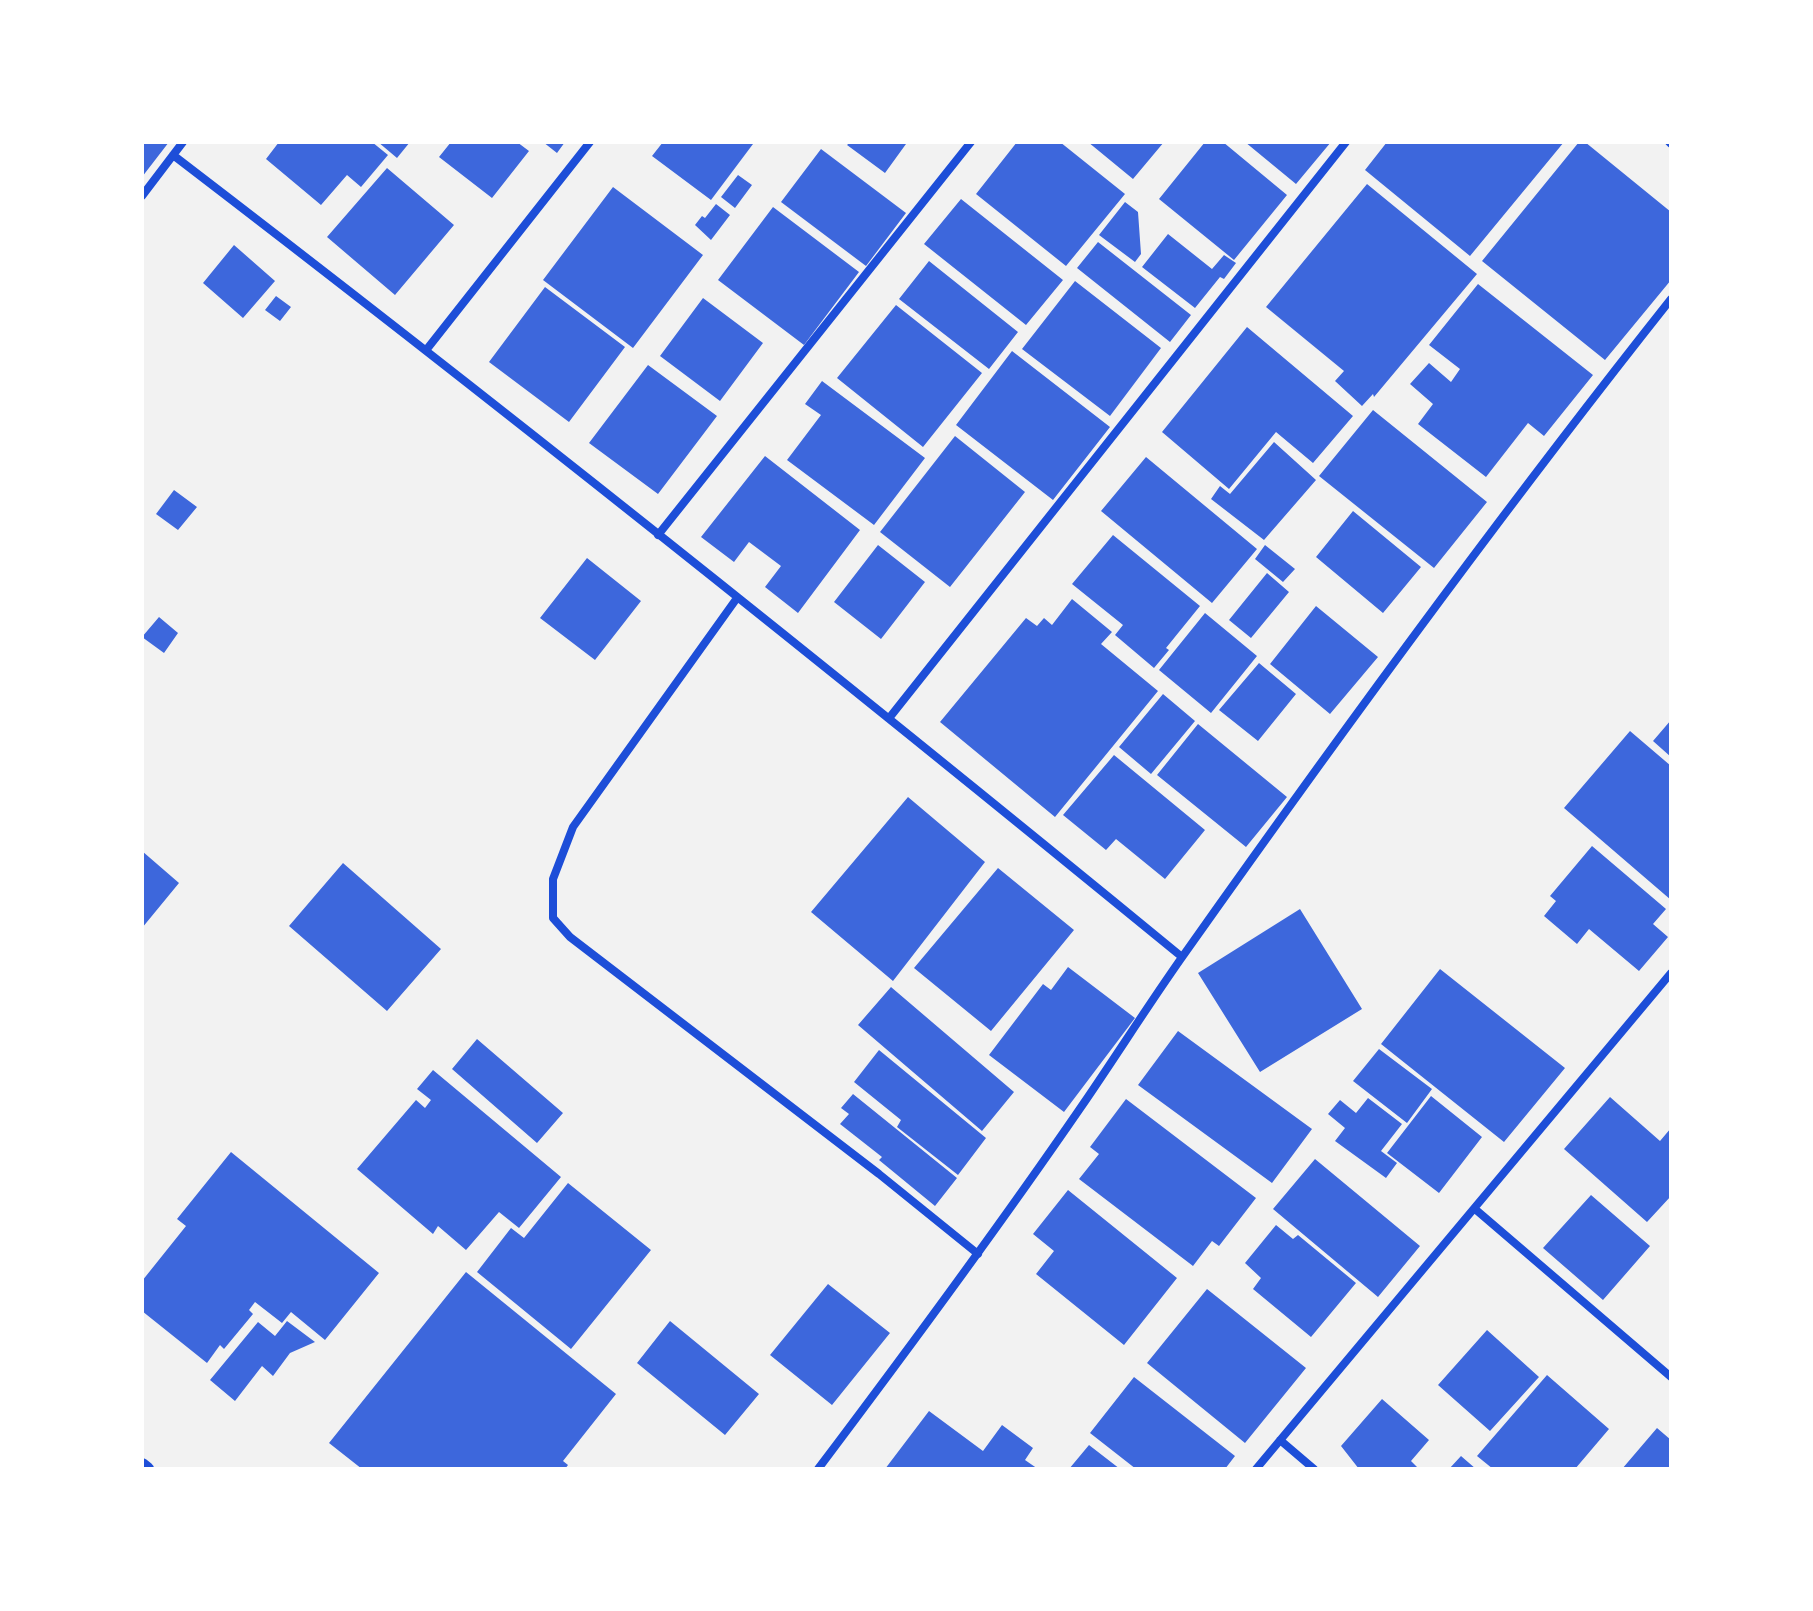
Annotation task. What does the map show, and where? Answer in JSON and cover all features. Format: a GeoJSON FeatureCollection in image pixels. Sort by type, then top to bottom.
{"type":"FeatureCollection","features":[{"type":"Feature","properties":{"kind":"street"},"geometry":{"type":"LineString","coordinates":[[142,196],[183,142]]}},
{"type":"Feature","properties":{"kind":"street"},"geometry":{"type":"LineString","coordinates":[[427,349],[590,142]]}},
{"type":"Feature","properties":{"kind":"street"},"geometry":{"type":"LineString","coordinates":[[658,535],[971,142]]}},
{"type":"Feature","properties":{"kind":"street"},"geometry":{"type":"LineString","coordinates":[[890,717],[1346,142]]}},
{"type":"Feature","properties":{"kind":"street"},"geometry":{"type":"LineString","coordinates":[[173,155],[427,349],[890,717],[1182,957]]}},
{"type":"Feature","properties":{"kind":"street"},"geometry":{"type":"LineString","coordinates":[[818,1469],[978,1254],[1182,957],[1408,643],[1671,299]]}},
{"type":"Feature","properties":{"kind":"street"},"geometry":{"type":"LineString","coordinates":[[737,598],[573,827],[553,879],[553,918],[570,937],[695,1036],[879,1174],[978,1254]]}},
{"type":"Feature","properties":{"kind":"street"},"geometry":{"type":"LineString","coordinates":[[1256,1469],[1669,979]]}},
{"type":"Feature","properties":{"kind":"street"},"geometry":{"type":"LineString","coordinates":[[1475,1209],[1671,1377]]}},
{"type":"Feature","properties":{"kind":"street"},"geometry":{"type":"LineString","coordinates":[[1280,1440],[1314,1469]]}},
{"type":"Feature","properties":{"kind":"building"},"geometry":{"type":"Polygon","coordinates":[[[142,142],[169,142],[142,177],[142,142]]]}},
{"type":"Feature","properties":{"kind":"building"},"geometry":{"type":"Polygon","coordinates":[[[279,142],[372,142],[388,155],[361,187],[347,175],[321,205],[266,159],[279,142]]]}},
{"type":"Feature","properties":{"kind":"building"},"geometry":{"type":"Polygon","coordinates":[[[378,142],[410,142],[397,158],[378,142]]]}},
{"type":"Feature","properties":{"kind":"building"},"geometry":{"type":"Polygon","coordinates":[[[451,142],[517,142],[529,151],[492,198],[439,157],[451,142]]]}},
{"type":"Feature","properties":{"kind":"building"},"geometry":{"type":"Polygon","coordinates":[[[543,142],[565,142],[557,153],[543,142]]]}},
{"type":"Feature","properties":{"kind":"building"},"geometry":{"type":"Polygon","coordinates":[[[663,142],[753,144],[711,200],[652,156],[663,142]]]}},
{"type":"Feature","properties":{"kind":"building"},"geometry":{"type":"Polygon","coordinates":[[[850,142],[906,144],[885,173],[847,145],[850,142]]]}},
{"type":"Feature","properties":{"kind":"building"},"geometry":{"type":"Polygon","coordinates":[[[1017,142],[1060,142],[1125,194],[1066,266],[976,194],[1017,142]]]}},
{"type":"Feature","properties":{"kind":"building"},"geometry":{"type":"Polygon","coordinates":[[[1088,142],[1164,142],[1133,179],[1088,142]]]}},
{"type":"Feature","properties":{"kind":"building"},"geometry":{"type":"Polygon","coordinates":[[[1205,142],[1223,142],[1287,195],[1234,260],[1159,199],[1205,142]]]}},
{"type":"Feature","properties":{"kind":"building"},"geometry":{"type":"Polygon","coordinates":[[[1245,142],[1331,142],[1296,184],[1245,142]]]}},
{"type":"Feature","properties":{"kind":"building"},"geometry":{"type":"Polygon","coordinates":[[[1387,142],[1564,142],[1470,256],[1365,170],[1387,142]]]}},
{"type":"Feature","properties":{"kind":"building"},"geometry":{"type":"Polygon","coordinates":[[[1579,142],[1585,142],[1671,212],[1671,280],[1605,360],[1482,261],[1579,142]]]}},
{"type":"Feature","properties":{"kind":"building"},"geometry":{"type":"Polygon","coordinates":[[[821,149],[906,213],[866,266],[781,202],[821,149]]]}},
{"type":"Feature","properties":{"kind":"building"},"geometry":{"type":"Polygon","coordinates":[[[387,168],[454,225],[395,295],[327,237],[387,168]]]}},
{"type":"Feature","properties":{"kind":"building"},"geometry":{"type":"Polygon","coordinates":[[[738,175],[752,185],[735,208],[721,197],[738,175]]]}},
{"type":"Feature","properties":{"kind":"building"},"geometry":{"type":"Polygon","coordinates":[[[1367,184],[1477,274],[1374,397],[1373,394],[1362,406],[1335,381],[1344,371],[1266,307],[1367,184]]]}},
{"type":"Feature","properties":{"kind":"building"},"geometry":{"type":"Polygon","coordinates":[[[613,187],[703,255],[633,348],[543,280],[613,187]]]}},
{"type":"Feature","properties":{"kind":"building"},"geometry":{"type":"Polygon","coordinates":[[[961,199],[1063,280],[1026,325],[924,244],[961,199]]]}},
{"type":"Feature","properties":{"kind":"building"},"geometry":{"type":"Polygon","coordinates":[[[1125,202],[1138,212],[1141,254],[1135,262],[1099,235],[1125,202]]]}},
{"type":"Feature","properties":{"kind":"building"},"geometry":{"type":"Polygon","coordinates":[[[716,204],[730,215],[711,240],[695,225],[716,204]]]}},
{"type":"Feature","properties":{"kind":"building"},"geometry":{"type":"Polygon","coordinates":[[[773,207],[859,272],[804,345],[718,280],[773,207]]]}},
{"type":"Feature","properties":{"kind":"building"},"geometry":{"type":"Polygon","coordinates":[[[1168,234],[1212,269],[1224,255],[1236,263],[1195,308],[1142,267],[1168,234]]]}},
{"type":"Feature","properties":{"kind":"building"},"geometry":{"type":"Polygon","coordinates":[[[1098,242],[1191,315],[1170,342],[1077,268],[1098,242]]]}},
{"type":"Feature","properties":{"kind":"building"},"geometry":{"type":"Polygon","coordinates":[[[234,245],[275,281],[243,318],[203,283],[234,245]]]}},
{"type":"Feature","properties":{"kind":"building"},"geometry":{"type":"Polygon","coordinates":[[[929,261],[1018,332],[989,369],[899,299],[929,261]]]}},
{"type":"Feature","properties":{"kind":"building"},"geometry":{"type":"Polygon","coordinates":[[[1075,281],[1161,348],[1110,416],[1022,349],[1075,281]]]}},
{"type":"Feature","properties":{"kind":"building"},"geometry":{"type":"Polygon","coordinates":[[[1478,284],[1593,375],[1544,436],[1528,423],[1486,477],[1418,424],[1433,404],[1410,384],[1429,363],[1451,382],[1460,369],[1429,345],[1478,284]]]}},
{"type":"Feature","properties":{"kind":"building"},"geometry":{"type":"Polygon","coordinates":[[[545,287],[625,347],[569,422],[489,362],[545,287]]]}},
{"type":"Feature","properties":{"kind":"building"},"geometry":{"type":"Polygon","coordinates":[[[276,296],[291,307],[280,321],[265,310],[276,296]]]}},
{"type":"Feature","properties":{"kind":"building"},"geometry":{"type":"Polygon","coordinates":[[[703,298],[763,343],[720,401],[660,356],[703,298]]]}},
{"type":"Feature","properties":{"kind":"building"},"geometry":{"type":"Polygon","coordinates":[[[896,305],[982,373],[923,447],[837,378],[896,305]]]}},
{"type":"Feature","properties":{"kind":"building"},"geometry":{"type":"Polygon","coordinates":[[[1247,327],[1353,416],[1313,463],[1276,432],[1229,489],[1162,432],[1247,327]]]}},
{"type":"Feature","properties":{"kind":"building"},"geometry":{"type":"Polygon","coordinates":[[[1012,351],[1110,427],[1053,500],[956,425],[1012,351]]]}},
{"type":"Feature","properties":{"kind":"building"},"geometry":{"type":"Polygon","coordinates":[[[648,365],[717,416],[658,494],[589,443],[648,365]]]}},
{"type":"Feature","properties":{"kind":"building"},"geometry":{"type":"Polygon","coordinates":[[[822,381],[925,458],[874,525],[787,460],[821,415],[805,404],[822,381]]]}},
{"type":"Feature","properties":{"kind":"building"},"geometry":{"type":"Polygon","coordinates":[[[1373,410],[1487,502],[1434,568],[1319,476],[1373,410]]]}},
{"type":"Feature","properties":{"kind":"building"},"geometry":{"type":"Polygon","coordinates":[[[955,436],[1025,492],[950,587],[880,532],[955,436]]]}},
{"type":"Feature","properties":{"kind":"building"},"geometry":{"type":"Polygon","coordinates":[[[1274,442],[1316,480],[1264,540],[1211,499],[1220,486],[1230,494],[1274,442]]]}},
{"type":"Feature","properties":{"kind":"building"},"geometry":{"type":"Polygon","coordinates":[[[765,456],[860,530],[798,613],[765,587],[781,566],[749,542],[734,562],[701,537],[765,456]]]}},
{"type":"Feature","properties":{"kind":"building"},"geometry":{"type":"Polygon","coordinates":[[[1146,457],[1257,549],[1212,603],[1101,511],[1146,457]]]}},
{"type":"Feature","properties":{"kind":"building"},"geometry":{"type":"Polygon","coordinates":[[[174,490],[197,507],[178,530],[156,514],[174,490]]]}},
{"type":"Feature","properties":{"kind":"building"},"geometry":{"type":"Polygon","coordinates":[[[1353,511],[1421,567],[1383,613],[1316,557],[1353,511]]]}},
{"type":"Feature","properties":{"kind":"building"},"geometry":{"type":"Polygon","coordinates":[[[1113,535],[1200,606],[1154,668],[1115,635],[1123,625],[1072,584],[1113,535]]]}},
{"type":"Feature","properties":{"kind":"building"},"geometry":{"type":"Polygon","coordinates":[[[878,545],[925,582],[881,639],[834,602],[878,545]]]}},
{"type":"Feature","properties":{"kind":"building"},"geometry":{"type":"Polygon","coordinates":[[[1265,545],[1295,569],[1283,582],[1255,559],[1265,545]]]}},
{"type":"Feature","properties":{"kind":"building"},"geometry":{"type":"Polygon","coordinates":[[[587,558],[641,601],[595,660],[540,618],[587,558]]]}},
{"type":"Feature","properties":{"kind":"building"},"geometry":{"type":"Polygon","coordinates":[[[1267,573],[1289,592],[1251,638],[1229,620],[1267,573]]]}},
{"type":"Feature","properties":{"kind":"building"},"geometry":{"type":"Polygon","coordinates":[[[1072,599],[1112,632],[1101,644],[1158,691],[1055,817],[940,722],[1026,618],[1037,626],[1044,618],[1052,625],[1072,599]]]}},
{"type":"Feature","properties":{"kind":"building"},"geometry":{"type":"Polygon","coordinates":[[[1316,606],[1378,657],[1330,714],[1270,664],[1316,606]]]}},
{"type":"Feature","properties":{"kind":"building"},"geometry":{"type":"Polygon","coordinates":[[[1205,613],[1257,656],[1211,713],[1159,670],[1205,613]]]}},
{"type":"Feature","properties":{"kind":"building"},"geometry":{"type":"Polygon","coordinates":[[[159,617],[178,633],[164,653],[142,637],[159,617]]]}},
{"type":"Feature","properties":{"kind":"building"},"geometry":{"type":"Polygon","coordinates":[[[1259,663],[1296,694],[1258,741],[1219,710],[1259,663]]]}},
{"type":"Feature","properties":{"kind":"building"},"geometry":{"type":"Polygon","coordinates":[[[1163,694],[1195,721],[1151,774],[1119,747],[1163,694]]]}},
{"type":"Feature","properties":{"kind":"building"},"geometry":{"type":"Polygon","coordinates":[[[1671,720],[1671,757],[1653,741],[1671,720]]]}},
{"type":"Feature","properties":{"kind":"building"},"geometry":{"type":"Polygon","coordinates":[[[1198,724],[1287,797],[1246,847],[1157,775],[1198,724]]]}},
{"type":"Feature","properties":{"kind":"building"},"geometry":{"type":"Polygon","coordinates":[[[1630,731],[1671,766],[1671,900],[1564,808],[1630,731]]]}},
{"type":"Feature","properties":{"kind":"building"},"geometry":{"type":"Polygon","coordinates":[[[1114,755],[1205,830],[1165,879],[1116,839],[1106,850],[1063,815],[1114,755]]]}},
{"type":"Feature","properties":{"kind":"building"},"geometry":{"type":"Polygon","coordinates":[[[908,797],[985,862],[893,981],[811,912],[908,797]]]}},
{"type":"Feature","properties":{"kind":"building"},"geometry":{"type":"Polygon","coordinates":[[[1592,846],[1666,909],[1653,924],[1668,937],[1639,971],[1589,929],[1577,944],[1544,916],[1556,901],[1550,896],[1592,846]]]}},
{"type":"Feature","properties":{"kind":"building"},"geometry":{"type":"Polygon","coordinates":[[[142,851],[179,883],[142,928],[142,851]]]}},
{"type":"Feature","properties":{"kind":"building"},"geometry":{"type":"Polygon","coordinates":[[[343,863],[441,949],[387,1011],[289,926],[343,863]]]}},
{"type":"Feature","properties":{"kind":"building"},"geometry":{"type":"Polygon","coordinates":[[[998,868],[1074,930],[991,1031],[914,968],[998,868]]]}},
{"type":"Feature","properties":{"kind":"building"},"geometry":{"type":"Polygon","coordinates":[[[1300,909],[1362,1009],[1260,1072],[1198,973],[1300,909]]]}},
{"type":"Feature","properties":{"kind":"building"},"geometry":{"type":"Polygon","coordinates":[[[1068,967],[1135,1018],[1064,1112],[989,1055],[1043,984],[1051,990],[1068,967]]]}},
{"type":"Feature","properties":{"kind":"building"},"geometry":{"type":"Polygon","coordinates":[[[1440,969],[1565,1068],[1504,1142],[1381,1044],[1440,969]]]}},
{"type":"Feature","properties":{"kind":"building"},"geometry":{"type":"Polygon","coordinates":[[[891,987],[1014,1092],[982,1131],[858,1025],[891,987]]]}},
{"type":"Feature","properties":{"kind":"building"},"geometry":{"type":"Polygon","coordinates":[[[1178,1031],[1312,1129],[1272,1183],[1138,1085],[1178,1031]]]}},
{"type":"Feature","properties":{"kind":"building"},"geometry":{"type":"Polygon","coordinates":[[[477,1039],[563,1113],[537,1143],[452,1069],[477,1039]]]}},
{"type":"Feature","properties":{"kind":"building"},"geometry":{"type":"Polygon","coordinates":[[[1379,1049],[1432,1089],[1407,1123],[1353,1081],[1379,1049]]]}},
{"type":"Feature","properties":{"kind":"building"},"geometry":{"type":"Polygon","coordinates":[[[879,1050],[986,1138],[958,1175],[897,1127],[901,1120],[854,1082],[879,1050]]]}},
{"type":"Feature","properties":{"kind":"building"},"geometry":{"type":"Polygon","coordinates":[[[433,1070],[561,1177],[519,1228],[499,1212],[466,1250],[438,1226],[433,1234],[357,1169],[416,1100],[425,1108],[431,1100],[417,1089],[433,1070]]]}},
{"type":"Feature","properties":{"kind":"building"},"geometry":{"type":"Polygon","coordinates":[[[853,1094],[957,1178],[935,1206],[879,1160],[882,1157],[840,1124],[849,1114],[841,1108],[853,1094]]]}},
{"type":"Feature","properties":{"kind":"building"},"geometry":{"type":"Polygon","coordinates":[[[1431,1096],[1482,1137],[1439,1193],[1387,1153],[1431,1096]]]}},
{"type":"Feature","properties":{"kind":"building"},"geometry":{"type":"Polygon","coordinates":[[[1610,1097],[1660,1141],[1671,1128],[1671,1196],[1647,1222],[1564,1149],[1610,1097]]]}},
{"type":"Feature","properties":{"kind":"building"},"geometry":{"type":"Polygon","coordinates":[[[1368,1098],[1402,1124],[1381,1151],[1397,1163],[1386,1178],[1335,1141],[1345,1128],[1328,1114],[1340,1100],[1356,1113],[1368,1098]]]}},
{"type":"Feature","properties":{"kind":"building"},"geometry":{"type":"Polygon","coordinates":[[[1126,1099],[1256,1198],[1219,1246],[1212,1241],[1193,1266],[1079,1179],[1099,1154],[1090,1147],[1126,1099]]]}},
{"type":"Feature","properties":{"kind":"building"},"geometry":{"type":"Polygon","coordinates":[[[231,1152],[379,1273],[325,1340],[291,1312],[282,1323],[255,1302],[249,1310],[253,1314],[224,1349],[220,1345],[207,1363],[142,1311],[142,1281],[186,1226],[177,1219],[231,1152]]]}},
{"type":"Feature","properties":{"kind":"building"},"geometry":{"type":"Polygon","coordinates":[[[1315,1159],[1420,1246],[1378,1297],[1273,1209],[1315,1159]]]}},
{"type":"Feature","properties":{"kind":"building"},"geometry":{"type":"Polygon","coordinates":[[[568,1183],[651,1250],[571,1349],[477,1272],[511,1228],[524,1238],[568,1183]]]}},
{"type":"Feature","properties":{"kind":"building"},"geometry":{"type":"Polygon","coordinates":[[[1068,1190],[1177,1278],[1124,1345],[1036,1274],[1054,1251],[1033,1234],[1068,1190]]]}},
{"type":"Feature","properties":{"kind":"building"},"geometry":{"type":"Polygon","coordinates":[[[1591,1195],[1650,1246],[1603,1300],[1543,1248],[1591,1195]]]}},
{"type":"Feature","properties":{"kind":"building"},"geometry":{"type":"Polygon","coordinates":[[[1276,1225],[1293,1239],[1298,1235],[1356,1283],[1311,1337],[1253,1289],[1261,1278],[1245,1263],[1276,1225]]]}},
{"type":"Feature","properties":{"kind":"building"},"geometry":{"type":"Polygon","coordinates":[[[466,1272],[616,1394],[563,1461],[568,1465],[565,1469],[362,1469],[329,1443],[466,1272]]]}},
{"type":"Feature","properties":{"kind":"building"},"geometry":{"type":"Polygon","coordinates":[[[828,1284],[890,1333],[832,1405],[770,1355],[828,1284]]]}},
{"type":"Feature","properties":{"kind":"building"},"geometry":{"type":"Polygon","coordinates":[[[1207,1289],[1306,1368],[1245,1443],[1147,1363],[1207,1289]]]}},
{"type":"Feature","properties":{"kind":"building"},"geometry":{"type":"Polygon","coordinates":[[[287,1321],[315,1342],[290,1353],[273,1376],[262,1366],[235,1401],[210,1380],[258,1322],[275,1336],[287,1321]]]}},
{"type":"Feature","properties":{"kind":"building"},"geometry":{"type":"Polygon","coordinates":[[[670,1321],[759,1394],[725,1435],[637,1363],[670,1321]]]}},
{"type":"Feature","properties":{"kind":"building"},"geometry":{"type":"Polygon","coordinates":[[[1487,1330],[1539,1377],[1490,1431],[1438,1385],[1487,1330]]]}},
{"type":"Feature","properties":{"kind":"building"},"geometry":{"type":"Polygon","coordinates":[[[1547,1375],[1609,1429],[1575,1469],[1493,1469],[1477,1456],[1547,1375]]]}},
{"type":"Feature","properties":{"kind":"building"},"geometry":{"type":"Polygon","coordinates":[[[1134,1377],[1235,1456],[1225,1469],[1136,1469],[1090,1433],[1134,1377]]]}},
{"type":"Feature","properties":{"kind":"building"},"geometry":{"type":"Polygon","coordinates":[[[1382,1399],[1429,1440],[1411,1461],[1419,1469],[1359,1469],[1341,1446],[1382,1399]]]}},
{"type":"Feature","properties":{"kind":"building"},"geometry":{"type":"Polygon","coordinates":[[[929,1411],[983,1451],[1002,1425],[1033,1448],[1025,1460],[1038,1469],[885,1469],[929,1411]]]}},
{"type":"Feature","properties":{"kind":"building"},"geometry":{"type":"Polygon","coordinates":[[[1657,1428],[1671,1440],[1671,1469],[1622,1469],[1657,1428]]]}},
{"type":"Feature","properties":{"kind":"building"},"geometry":{"type":"Polygon","coordinates":[[[1089,1445],[1120,1469],[1069,1469],[1089,1445]]]}},
{"type":"Feature","properties":{"kind":"building"},"geometry":{"type":"Polygon","coordinates":[[[1461,1456],[1476,1469],[1449,1469],[1461,1456]]]}}]}
